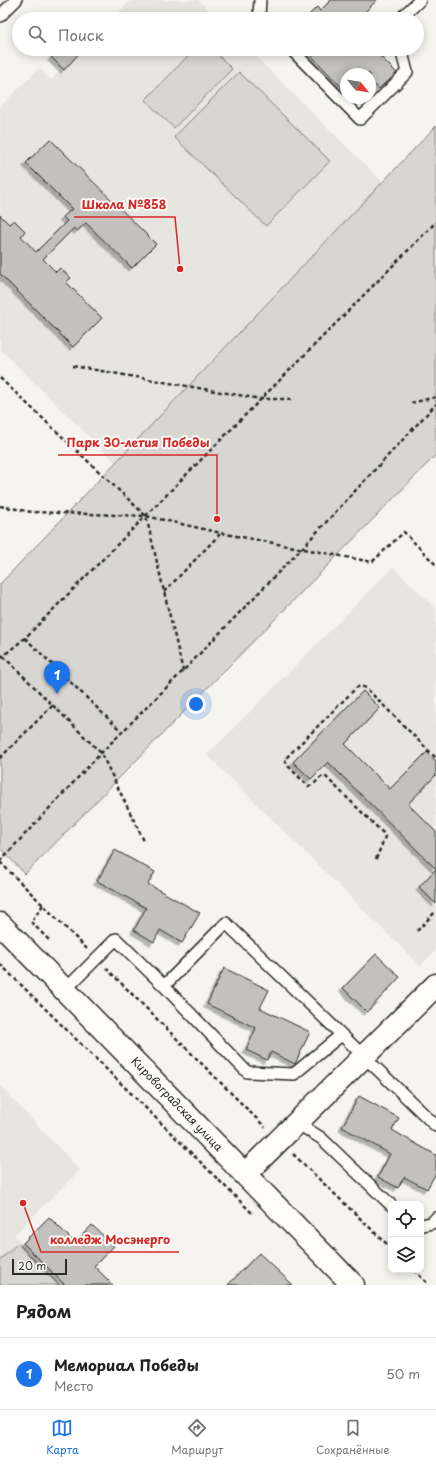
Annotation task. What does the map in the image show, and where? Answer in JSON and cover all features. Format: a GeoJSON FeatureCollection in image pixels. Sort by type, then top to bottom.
{"type":"FeatureCollection","features":[{"type":"Feature","properties":{"kind":"street","name":"Кировоградская улица"},"geometry":{"type":"LineString","coordinates":[[0,924],[353,1285]]}},
{"type":"Feature","properties":{"kind":"street"},"geometry":{"type":"LineString","coordinates":[[245,1174],[436,985]]}},
{"type":"Feature","properties":{"kind":"lane"},"geometry":{"type":"LineString","coordinates":[[0,16],[16,0]]}},
{"type":"Feature","properties":{"kind":"lane"},"geometry":{"type":"LineString","coordinates":[[259,12],[260,0]]}},
{"type":"Feature","properties":{"kind":"lane"},"geometry":{"type":"LineString","coordinates":[[407,12],[420,0]]}},
{"type":"Feature","properties":{"kind":"lane"},"geometry":{"type":"LineString","coordinates":[[298,56],[360,119],[407,72],[402,56]]}},
{"type":"Feature","properties":{"kind":"lane"},"geometry":{"type":"LineString","coordinates":[[164,986],[226,923],[436,1126]]}},
{"type":"Feature","properties":{"kind":"lane"},"geometry":{"type":"LineString","coordinates":[[65,990],[116,939],[164,986],[247,1072],[294,1074],[341,1035]]}},
{"type":"Feature","properties":{"kind":"lane"},"geometry":{"type":"LineString","coordinates":[[296,1123],[321,1138],[388,1202]]}},
{"type":"Feature","properties":{"kind":"lane"},"geometry":{"type":"LineString","coordinates":[[424,1224],[432,1222],[436,1218]]}},
{"type":"Feature","properties":{"kind":"path"},"geometry":{"type":"LineString","coordinates":[[144,841],[101,753],[2,655],[25,638],[436,222]]}},
{"type":"Feature","properties":{"kind":"path"},"geometry":{"type":"LineString","coordinates":[[73,366],[203,388],[261,400],[291,399]]}},
{"type":"Feature","properties":{"kind":"path"},"geometry":{"type":"LineString","coordinates":[[0,378],[146,516],[183,671]]}},
{"type":"Feature","properties":{"kind":"path"},"geometry":{"type":"LineString","coordinates":[[412,403],[436,397]]}},
{"type":"Feature","properties":{"kind":"path"},"geometry":{"type":"LineString","coordinates":[[388,1245],[279,1141],[0,862],[101,753],[302,548],[436,404]]}},
{"type":"Feature","properties":{"kind":"path"},"geometry":{"type":"LineString","coordinates":[[0,506],[32,512],[146,516],[221,533],[372,562],[404,532],[436,565]]}},
{"type":"Feature","properties":{"kind":"path"},"geometry":{"type":"LineString","coordinates":[[164,592],[221,533]]}},
{"type":"Feature","properties":{"kind":"path"},"geometry":{"type":"LineString","coordinates":[[25,638],[122,732]]}},
{"type":"Feature","properties":{"kind":"path"},"geometry":{"type":"LineString","coordinates":[[376,859],[385,837],[383,833],[326,776],[321,777],[313,785],[308,786],[287,765],[285,759],[356,688],[360,686],[366,688],[436,758]]}},
{"type":"Feature","properties":{"kind":"path"},"geometry":{"type":"LineString","coordinates":[[0,758],[53,705]]}},
{"type":"Feature","properties":{"kind":"path"},"geometry":{"type":"LineString","coordinates":[[43,905],[31,922],[49,940]]}},
{"type":"Feature","properties":{"kind":"path"},"geometry":{"type":"LineString","coordinates":[[417,931],[436,911]]}},
{"type":"Feature","properties":{"kind":"path"},"geometry":{"type":"LineString","coordinates":[[0,964],[254,1215]]}},
{"type":"Feature","properties":{"kind":"path"},"geometry":{"type":"LineString","coordinates":[[417,1273],[429,1285]]}},
{"type":"Feature","properties":{"kind":"shaded area"},"geometry":{"type":"Polygon","coordinates":[[[131,0],[198,0],[211,12],[119,12],[131,0]]]}},
{"type":"Feature","properties":{"kind":"shaded area"},"geometry":{"type":"Polygon","coordinates":[[[75,56],[255,56],[414,213],[123,470],[0,349],[0,107],[39,68],[51,80],[75,56]]]}},
{"type":"Feature","properties":{"kind":"shaded area"},"geometry":{"type":"Polygon","coordinates":[[[188,56],[219,56],[232,69],[174,128],[145,100],[188,56]]]}},
{"type":"Feature","properties":{"kind":"shaded area"},"geometry":{"type":"Polygon","coordinates":[[[239,72],[330,161],[266,226],[174,137],[239,72]]]}},
{"type":"Feature","properties":{"kind":"shaded area"},"geometry":{"type":"Polygon","coordinates":[[[436,126],[436,455],[25,874],[0,848],[0,584],[436,126]]]}},
{"type":"Feature","properties":{"kind":"shaded area"},"geometry":{"type":"Polygon","coordinates":[[[393,567],[436,609],[436,950],[420,966],[207,755],[393,567]]]}},
{"type":"Feature","properties":{"kind":"shaded area"},"geometry":{"type":"Polygon","coordinates":[[[0,1086],[80,1170],[14,1235],[65,1285],[0,1285],[0,1086]]]}},
{"type":"Feature","properties":{"kind":"shaded area"},"geometry":{"type":"Polygon","coordinates":[[[18,1243],[59,1285],[0,1285],[0,1260],[18,1243]]]}},
{"type":"Feature","properties":{"kind":"building"},"geometry":{"type":"Polygon","coordinates":[[[331,0],[377,0],[365,12],[312,12],[317,7],[320,11],[331,0]]]}},
{"type":"Feature","properties":{"kind":"building"},"geometry":{"type":"Polygon","coordinates":[[[52,56],[77,56],[64,70],[51,57],[52,56]]]}},
{"type":"Feature","properties":{"kind":"building"},"geometry":{"type":"Polygon","coordinates":[[[312,56],[380,56],[398,74],[379,89],[376,86],[376,68],[340,68],[340,86],[312,56]]]}},
{"type":"Feature","properties":{"kind":"building"},"geometry":{"type":"Polygon","coordinates":[[[50,139],[156,244],[132,268],[86,223],[77,231],[74,228],[43,259],[56,272],[60,268],[71,278],[66,282],[102,318],[73,347],[0,274],[0,215],[9,224],[14,220],[25,231],[21,236],[36,252],[67,221],[63,217],[72,209],[26,163],[50,139]]]}},
{"type":"Feature","properties":{"kind":"building"},"geometry":{"type":"Polygon","coordinates":[[[363,691],[380,708],[345,744],[390,789],[427,752],[436,761],[436,775],[408,804],[436,832],[436,869],[328,762],[311,779],[293,762],[363,691]]]}},
{"type":"Feature","properties":{"kind":"building"},"geometry":{"type":"Polygon","coordinates":[[[115,850],[155,872],[148,884],[200,913],[182,943],[160,930],[154,942],[134,930],[146,908],[97,881],[115,850]]]}},
{"type":"Feature","properties":{"kind":"building"},"geometry":{"type":"Polygon","coordinates":[[[436,869],[436,904],[419,887],[436,869]]]}},
{"type":"Feature","properties":{"kind":"building"},"geometry":{"type":"Polygon","coordinates":[[[376,954],[400,977],[367,1012],[343,988],[376,954]]]}},
{"type":"Feature","properties":{"kind":"building"},"geometry":{"type":"Polygon","coordinates":[[[224,968],[269,990],[260,1008],[310,1032],[295,1064],[271,1052],[267,1060],[246,1050],[256,1028],[207,1004],[224,968]]]}},
{"type":"Feature","properties":{"kind":"building"},"geometry":{"type":"Polygon","coordinates":[[[359,1096],[399,1118],[392,1130],[436,1155],[436,1173],[427,1189],[404,1177],[398,1188],[378,1177],[390,1154],[342,1127],[359,1096]]]}},
{"type":"Feature","properties":{"kind":"building"},"geometry":{"type":"Polygon","coordinates":[[[49,1217],[75,1243],[92,1225],[114,1246],[94,1266],[113,1285],[65,1285],[23,1243],[49,1217]]]}},
{"type":"Feature","properties":{"kind":"building"},"geometry":{"type":"Polygon","coordinates":[[[259,1253],[293,1285],[228,1285],[259,1253]]]}},
{"type":"Feature","properties":{"kind":"place","name":"Школа №858"},"geometry":{"type":"Point","coordinates":[180,269]}},
{"type":"Feature","properties":{"kind":"place","name":"Парк 30-летия Победы"},"geometry":{"type":"Point","coordinates":[217,519]}},
{"type":"Feature","properties":{"kind":"place","name":"Мемориал Победы"},"geometry":{"type":"Point","coordinates":[57,694]}},
{"type":"Feature","properties":{"kind":"place","name":"колледж Мосэнерго"},"geometry":{"type":"Point","coordinates":[23,1203]}}]}
